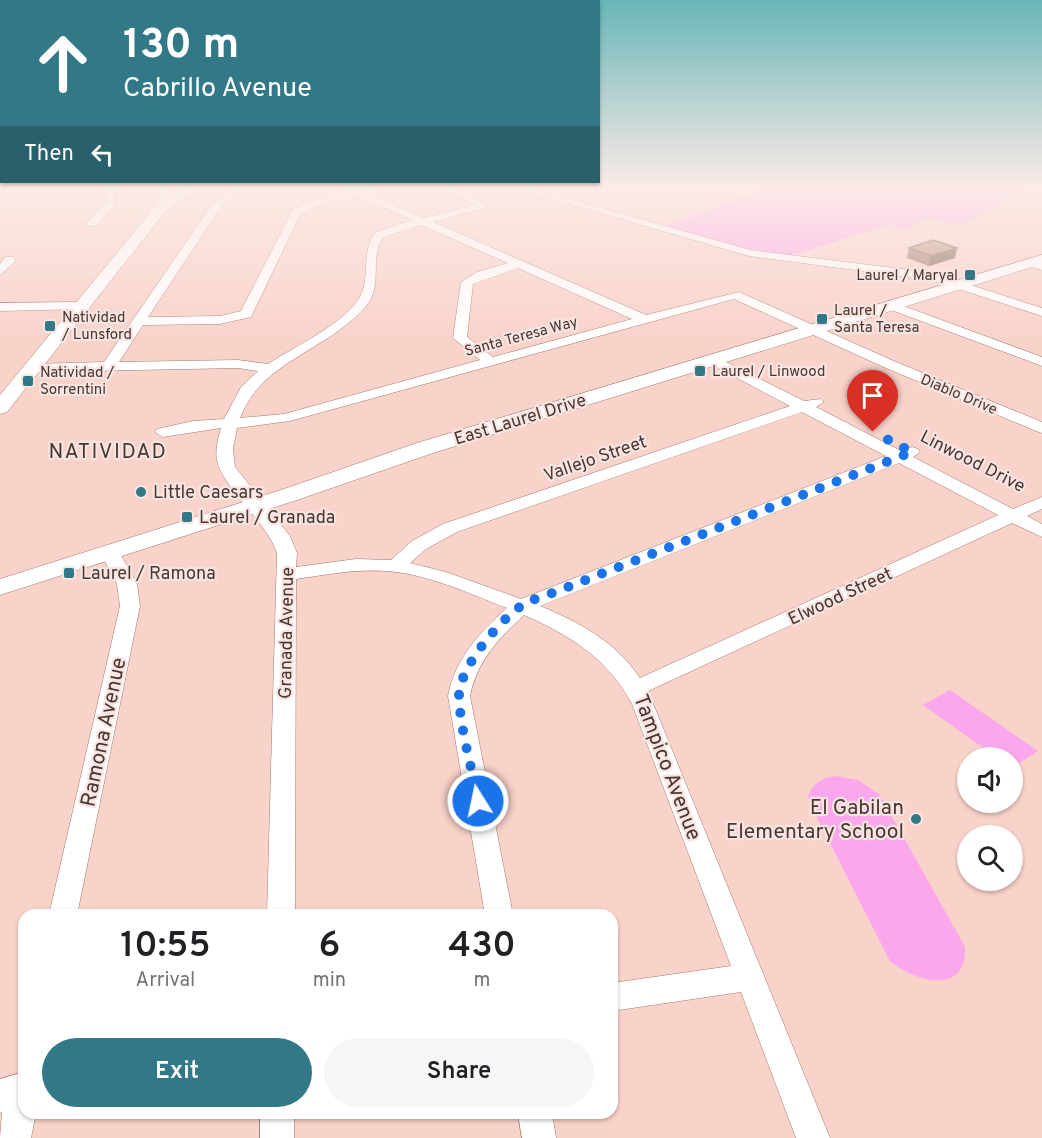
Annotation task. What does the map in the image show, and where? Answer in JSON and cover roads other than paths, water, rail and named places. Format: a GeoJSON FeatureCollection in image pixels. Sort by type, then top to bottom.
{"type":"FeatureCollection","features":[{"type":"Feature","properties":{"kind":"main road"},"geometry":{"type":"LineString","coordinates":[[0,408],[137,238]]}},
{"type":"Feature","properties":{"kind":"main road","name":"East Laurel Drive"},"geometry":{"type":"LineString","coordinates":[[0,587],[257,506],[425,448],[959,284],[1038,263]]}},
{"type":"Feature","properties":{"kind":"street"},"geometry":{"type":"LineString","coordinates":[[109,366],[195,238]]}},
{"type":"Feature","properties":{"kind":"street"},"geometry":{"type":"LineString","coordinates":[[139,321],[220,320],[246,314],[283,238]]}},
{"type":"Feature","properties":{"kind":"street","name":"Granada Avenue"},"geometry":{"type":"LineString","coordinates":[[281,909],[287,553],[284,541],[224,463],[224,445],[246,390],[271,369],[347,317],[363,302],[371,285],[375,238]]}},
{"type":"Feature","properties":{"kind":"street"},"geometry":{"type":"LineString","coordinates":[[460,238],[645,320]]}},
{"type":"Feature","properties":{"kind":"street"},"geometry":{"type":"LineString","coordinates":[[693,238],[749,254],[901,272],[959,284],[1042,312]]}},
{"type":"Feature","properties":{"kind":"street"},"geometry":{"type":"LineString","coordinates":[[0,271],[10,261],[9,259]]}},
{"type":"Feature","properties":{"kind":"street"},"geometry":{"type":"LineString","coordinates":[[491,362],[460,338],[466,286],[474,277],[519,264]]}},
{"type":"Feature","properties":{"kind":"street","name":"Santa Teresa Way"},"geometry":{"type":"LineString","coordinates":[[163,432],[184,426],[285,418],[735,295],[812,330]]}},
{"type":"Feature","properties":{"kind":"street"},"geometry":{"type":"LineString","coordinates":[[890,305],[1042,362]]}},
{"type":"Feature","properties":{"kind":"street"},"geometry":{"type":"LineString","coordinates":[[0,307],[82,306]]}},
{"type":"Feature","properties":{"kind":"street","name":"Diablo Drive"},"geometry":{"type":"LineString","coordinates":[[812,330],[1042,428]]}},
{"type":"Feature","properties":{"kind":"street","name":"Linwood Drive"},"geometry":{"type":"LineString","coordinates":[[720,358],[906,454],[1031,512],[1042,531]]}},
{"type":"Feature","properties":{"kind":"street"},"geometry":{"type":"LineString","coordinates":[[33,368],[238,364],[271,369]]}},
{"type":"Feature","properties":{"kind":"street","name":"Vallejo Street"},"geometry":{"type":"LineString","coordinates":[[395,566],[419,545],[450,528],[810,404]]}},
{"type":"Feature","properties":{"kind":"street"},"geometry":{"type":"LineString","coordinates":[[498,909],[459,696],[464,675],[474,656],[522,606],[906,454]]}},
{"type":"Feature","properties":{"kind":"street","name":"Elwood Street"},"geometry":{"type":"LineString","coordinates":[[637,687],[1031,512]]}},
{"type":"Feature","properties":{"kind":"street","name":"Ramona Avenue"},"geometry":{"type":"LineString","coordinates":[[64,909],[129,612],[129,590],[110,552]]}},
{"type":"Feature","properties":{"kind":"street","name":"Tampico Avenue"},"geometry":{"type":"LineString","coordinates":[[288,574],[366,566],[395,566],[424,572],[522,606],[565,624],[594,641],[620,666],[637,687],[813,1138]]}},
{"type":"Feature","properties":{"kind":"street"},"geometry":{"type":"LineString","coordinates":[[618,996],[749,977]]}},
{"type":"Feature","properties":{"kind":"street"},"geometry":{"type":"LineString","coordinates":[[0,1096],[18,1092]]}},
{"type":"Feature","properties":{"kind":"street"},"geometry":{"type":"LineString","coordinates":[[14,1138],[18,1119]]}},
{"type":"Feature","properties":{"kind":"street"},"geometry":{"type":"LineString","coordinates":[[277,1119],[277,1138]]}},
{"type":"Feature","properties":{"kind":"street"},"geometry":{"type":"LineString","coordinates":[[536,1119],[539,1138]]}},
{"type":"Feature","properties":{"kind":"place","name":"Laurel / Maryal"},"geometry":{"type":"Point","coordinates":[970,275]}},
{"type":"Feature","properties":{"kind":"place","name":"Laurel / Santa Teresa"},"geometry":{"type":"Point","coordinates":[822,319]}},
{"type":"Feature","properties":{"kind":"place","name":"Natividad / Lunsford"},"geometry":{"type":"Point","coordinates":[50,326]}},
{"type":"Feature","properties":{"kind":"place","name":"Laurel / Linwood"},"geometry":{"type":"Point","coordinates":[700,371]}},
{"type":"Feature","properties":{"kind":"place","name":"Natividad / Sorrentini"},"geometry":{"type":"Point","coordinates":[28,381]}},
{"type":"Feature","properties":{"kind":"place","name":"Little Caesars"},"geometry":{"type":"Point","coordinates":[141,492]}},
{"type":"Feature","properties":{"kind":"place","name":"Laurel / Granada"},"geometry":{"type":"Point","coordinates":[187,517]}},
{"type":"Feature","properties":{"kind":"place","name":"Laurel / Ramona"},"geometry":{"type":"Point","coordinates":[69,573]}},
{"type":"Feature","properties":{"kind":"place","name":"El Gabilan Elementary School"},"geometry":{"type":"Point","coordinates":[916,819]}},
{"type":"Feature","properties":{"kind":"district","name":"NATIVIDAD"},"geometry":{"type":"Point","coordinates":[108,451]}}]}
